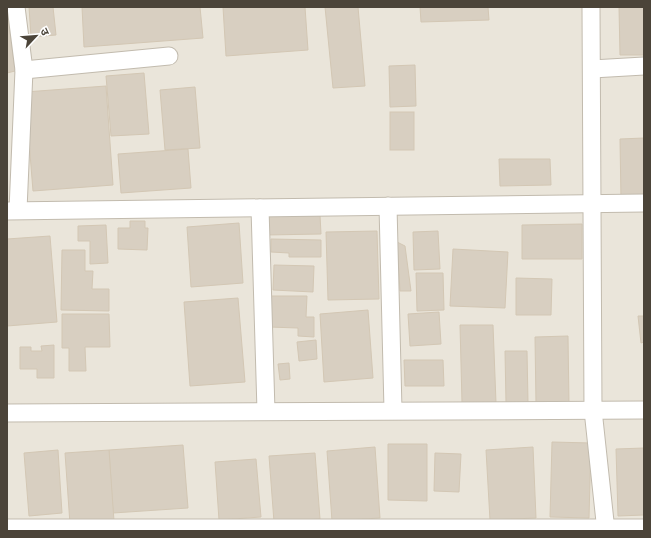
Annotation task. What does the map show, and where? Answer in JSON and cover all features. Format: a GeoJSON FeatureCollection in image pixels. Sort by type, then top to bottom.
{"type":"FeatureCollection","features":[{"type":"Feature","properties":{"kind":"street"},"geometry":{"type":"LineString","coordinates":[[16,7],[24,70],[13,210],[644,203]]}},
{"type":"Feature","properties":{"kind":"street"},"geometry":{"type":"LineString","coordinates":[[591,7],[593,410],[606,530]]}},
{"type":"Feature","properties":{"kind":"street"},"geometry":{"type":"LineString","coordinates":[[24,70],[169,56]]}},
{"type":"Feature","properties":{"kind":"street"},"geometry":{"type":"LineString","coordinates":[[592,69],[644,66]]}},
{"type":"Feature","properties":{"kind":"street"},"geometry":{"type":"LineString","coordinates":[[388,206],[393,410]]}},
{"type":"Feature","properties":{"kind":"street"},"geometry":{"type":"LineString","coordinates":[[260,208],[266,411]]}},
{"type":"Feature","properties":{"kind":"street"},"geometry":{"type":"LineString","coordinates":[[7,413],[644,410]]}},
{"type":"Feature","properties":{"kind":"street"},"geometry":{"type":"LineString","coordinates":[[7,528],[606,530],[644,528]]}},
{"type":"Feature","properties":{"kind":"shaded area"},"geometry":{"type":"Polygon","coordinates":[[[7,7],[644,7],[644,531],[7,531],[7,7]]]}},
{"type":"Feature","properties":{"kind":"building"},"geometry":{"type":"Polygon","coordinates":[[[7,7],[15,71],[7,73],[7,7]]]}},
{"type":"Feature","properties":{"kind":"building"},"geometry":{"type":"Polygon","coordinates":[[[29,7],[53,7],[56,35],[31,37],[29,7]]]}},
{"type":"Feature","properties":{"kind":"building"},"geometry":{"type":"Polygon","coordinates":[[[82,7],[200,7],[203,38],[84,47],[82,7]]]}},
{"type":"Feature","properties":{"kind":"building"},"geometry":{"type":"Polygon","coordinates":[[[223,7],[305,7],[308,50],[226,56],[223,7]]]}},
{"type":"Feature","properties":{"kind":"building"},"geometry":{"type":"Polygon","coordinates":[[[325,7],[358,7],[365,86],[333,88],[325,7]]]}},
{"type":"Feature","properties":{"kind":"building"},"geometry":{"type":"Polygon","coordinates":[[[420,7],[488,7],[489,20],[421,22],[420,7]]]}},
{"type":"Feature","properties":{"kind":"building"},"geometry":{"type":"Polygon","coordinates":[[[619,7],[644,7],[644,55],[620,55],[619,7]]]}},
{"type":"Feature","properties":{"kind":"building"},"geometry":{"type":"Polygon","coordinates":[[[415,65],[416,106],[390,107],[389,66],[415,65]]]}},
{"type":"Feature","properties":{"kind":"building"},"geometry":{"type":"Polygon","coordinates":[[[144,73],[149,134],[111,136],[106,76],[144,73]]]}},
{"type":"Feature","properties":{"kind":"building"},"geometry":{"type":"Polygon","coordinates":[[[106,86],[113,185],[33,191],[25,92],[106,86]]]}},
{"type":"Feature","properties":{"kind":"building"},"geometry":{"type":"Polygon","coordinates":[[[195,87],[200,148],[165,150],[160,90],[195,87]]]}},
{"type":"Feature","properties":{"kind":"building"},"geometry":{"type":"Polygon","coordinates":[[[390,112],[414,112],[414,150],[390,150],[390,112]]]}},
{"type":"Feature","properties":{"kind":"building"},"geometry":{"type":"Polygon","coordinates":[[[644,138],[644,199],[621,200],[620,139],[644,138]]]}},
{"type":"Feature","properties":{"kind":"building"},"geometry":{"type":"Polygon","coordinates":[[[188,149],[191,188],[121,193],[118,154],[188,149]]]}},
{"type":"Feature","properties":{"kind":"building"},"geometry":{"type":"Polygon","coordinates":[[[499,159],[550,159],[551,185],[500,186],[499,159]]]}},
{"type":"Feature","properties":{"kind":"building"},"geometry":{"type":"Polygon","coordinates":[[[320,215],[321,234],[266,235],[266,216],[320,215]]]}},
{"type":"Feature","properties":{"kind":"building"},"geometry":{"type":"Polygon","coordinates":[[[130,221],[145,221],[145,228],[148,228],[147,250],[118,249],[118,228],[130,228],[130,221]]]}},
{"type":"Feature","properties":{"kind":"building"},"geometry":{"type":"Polygon","coordinates":[[[239,223],[243,283],[191,287],[187,227],[239,223]]]}},
{"type":"Feature","properties":{"kind":"building"},"geometry":{"type":"Polygon","coordinates":[[[582,224],[582,259],[522,259],[522,225],[582,224]]]}},
{"type":"Feature","properties":{"kind":"building"},"geometry":{"type":"Polygon","coordinates":[[[106,225],[108,263],[90,264],[90,241],[78,241],[78,226],[106,225]]]}},
{"type":"Feature","properties":{"kind":"building"},"geometry":{"type":"Polygon","coordinates":[[[377,231],[379,299],[328,300],[326,232],[377,231]]]}},
{"type":"Feature","properties":{"kind":"building"},"geometry":{"type":"Polygon","coordinates":[[[438,231],[440,269],[414,270],[413,232],[438,231]]]}},
{"type":"Feature","properties":{"kind":"building"},"geometry":{"type":"Polygon","coordinates":[[[50,236],[57,322],[7,326],[7,239],[50,236]]]}},
{"type":"Feature","properties":{"kind":"building"},"geometry":{"type":"Polygon","coordinates":[[[271,239],[321,240],[321,257],[289,257],[289,253],[271,252],[271,239]]]}},
{"type":"Feature","properties":{"kind":"building"},"geometry":{"type":"Polygon","coordinates":[[[397,242],[405,246],[411,291],[400,291],[397,242]]]}},
{"type":"Feature","properties":{"kind":"building"},"geometry":{"type":"Polygon","coordinates":[[[453,249],[508,252],[505,308],[450,306],[453,249]]]}},
{"type":"Feature","properties":{"kind":"building"},"geometry":{"type":"Polygon","coordinates":[[[62,250],[85,250],[85,271],[93,271],[92,289],[109,289],[109,311],[61,310],[62,250]]]}},
{"type":"Feature","properties":{"kind":"building"},"geometry":{"type":"Polygon","coordinates":[[[274,265],[314,266],[313,292],[273,290],[274,265]]]}},
{"type":"Feature","properties":{"kind":"building"},"geometry":{"type":"Polygon","coordinates":[[[416,273],[443,273],[444,310],[417,311],[416,273]]]}},
{"type":"Feature","properties":{"kind":"building"},"geometry":{"type":"Polygon","coordinates":[[[516,278],[552,279],[551,315],[516,315],[516,278]]]}},
{"type":"Feature","properties":{"kind":"building"},"geometry":{"type":"Polygon","coordinates":[[[268,296],[307,296],[306,317],[314,317],[314,337],[298,336],[298,328],[269,327],[268,296]]]}},
{"type":"Feature","properties":{"kind":"building"},"geometry":{"type":"Polygon","coordinates":[[[238,298],[245,382],[190,386],[184,302],[238,298]]]}},
{"type":"Feature","properties":{"kind":"building"},"geometry":{"type":"Polygon","coordinates":[[[368,310],[373,378],[324,382],[320,314],[368,310]]]}},
{"type":"Feature","properties":{"kind":"building"},"geometry":{"type":"Polygon","coordinates":[[[439,312],[441,344],[410,346],[408,314],[439,312]]]}},
{"type":"Feature","properties":{"kind":"building"},"geometry":{"type":"Polygon","coordinates":[[[62,314],[109,314],[110,347],[85,347],[86,371],[69,371],[69,348],[62,348],[62,314]]]}},
{"type":"Feature","properties":{"kind":"building"},"geometry":{"type":"Polygon","coordinates":[[[638,316],[644,316],[644,342],[641,343],[638,316]]]}},
{"type":"Feature","properties":{"kind":"building"},"geometry":{"type":"Polygon","coordinates":[[[460,325],[493,325],[496,403],[462,403],[460,325]]]}},
{"type":"Feature","properties":{"kind":"building"},"geometry":{"type":"Polygon","coordinates":[[[568,336],[569,404],[536,404],[535,337],[568,336]]]}},
{"type":"Feature","properties":{"kind":"building"},"geometry":{"type":"Polygon","coordinates":[[[316,340],[317,359],[299,361],[297,342],[316,340]]]}},
{"type":"Feature","properties":{"kind":"building"},"geometry":{"type":"Polygon","coordinates":[[[54,345],[54,378],[37,378],[37,369],[20,369],[20,347],[31,347],[31,351],[42,351],[41,346],[54,345]]]}},
{"type":"Feature","properties":{"kind":"building"},"geometry":{"type":"Polygon","coordinates":[[[505,351],[527,351],[528,403],[506,403],[505,351]]]}},
{"type":"Feature","properties":{"kind":"building"},"geometry":{"type":"Polygon","coordinates":[[[404,360],[443,360],[444,386],[405,386],[404,360]]]}},
{"type":"Feature","properties":{"kind":"building"},"geometry":{"type":"Polygon","coordinates":[[[289,363],[290,379],[280,380],[278,364],[289,363]]]}},
{"type":"Feature","properties":{"kind":"building"},"geometry":{"type":"Polygon","coordinates":[[[552,442],[591,443],[589,518],[550,517],[552,442]]]}},
{"type":"Feature","properties":{"kind":"building"},"geometry":{"type":"Polygon","coordinates":[[[388,444],[427,444],[427,501],[388,500],[388,444]]]}},
{"type":"Feature","properties":{"kind":"building"},"geometry":{"type":"Polygon","coordinates":[[[183,445],[188,508],[113,513],[109,450],[183,445]]]}},
{"type":"Feature","properties":{"kind":"building"},"geometry":{"type":"Polygon","coordinates":[[[375,447],[380,518],[332,521],[327,451],[375,447]]]}},
{"type":"Feature","properties":{"kind":"building"},"geometry":{"type":"Polygon","coordinates":[[[533,447],[536,518],[490,520],[486,450],[533,447]]]}},
{"type":"Feature","properties":{"kind":"building"},"geometry":{"type":"Polygon","coordinates":[[[644,448],[644,515],[618,516],[616,449],[644,448]]]}},
{"type":"Feature","properties":{"kind":"building"},"geometry":{"type":"Polygon","coordinates":[[[58,450],[62,513],[29,516],[24,453],[58,450]]]}},
{"type":"Feature","properties":{"kind":"building"},"geometry":{"type":"Polygon","coordinates":[[[109,450],[114,521],[70,524],[65,453],[109,450]]]}},
{"type":"Feature","properties":{"kind":"building"},"geometry":{"type":"Polygon","coordinates":[[[315,453],[320,519],[274,522],[269,456],[315,453]]]}},
{"type":"Feature","properties":{"kind":"building"},"geometry":{"type":"Polygon","coordinates":[[[435,453],[461,454],[459,492],[434,491],[435,453]]]}},
{"type":"Feature","properties":{"kind":"building"},"geometry":{"type":"Polygon","coordinates":[[[256,459],[261,517],[219,520],[215,462],[256,459]]]}}]}
